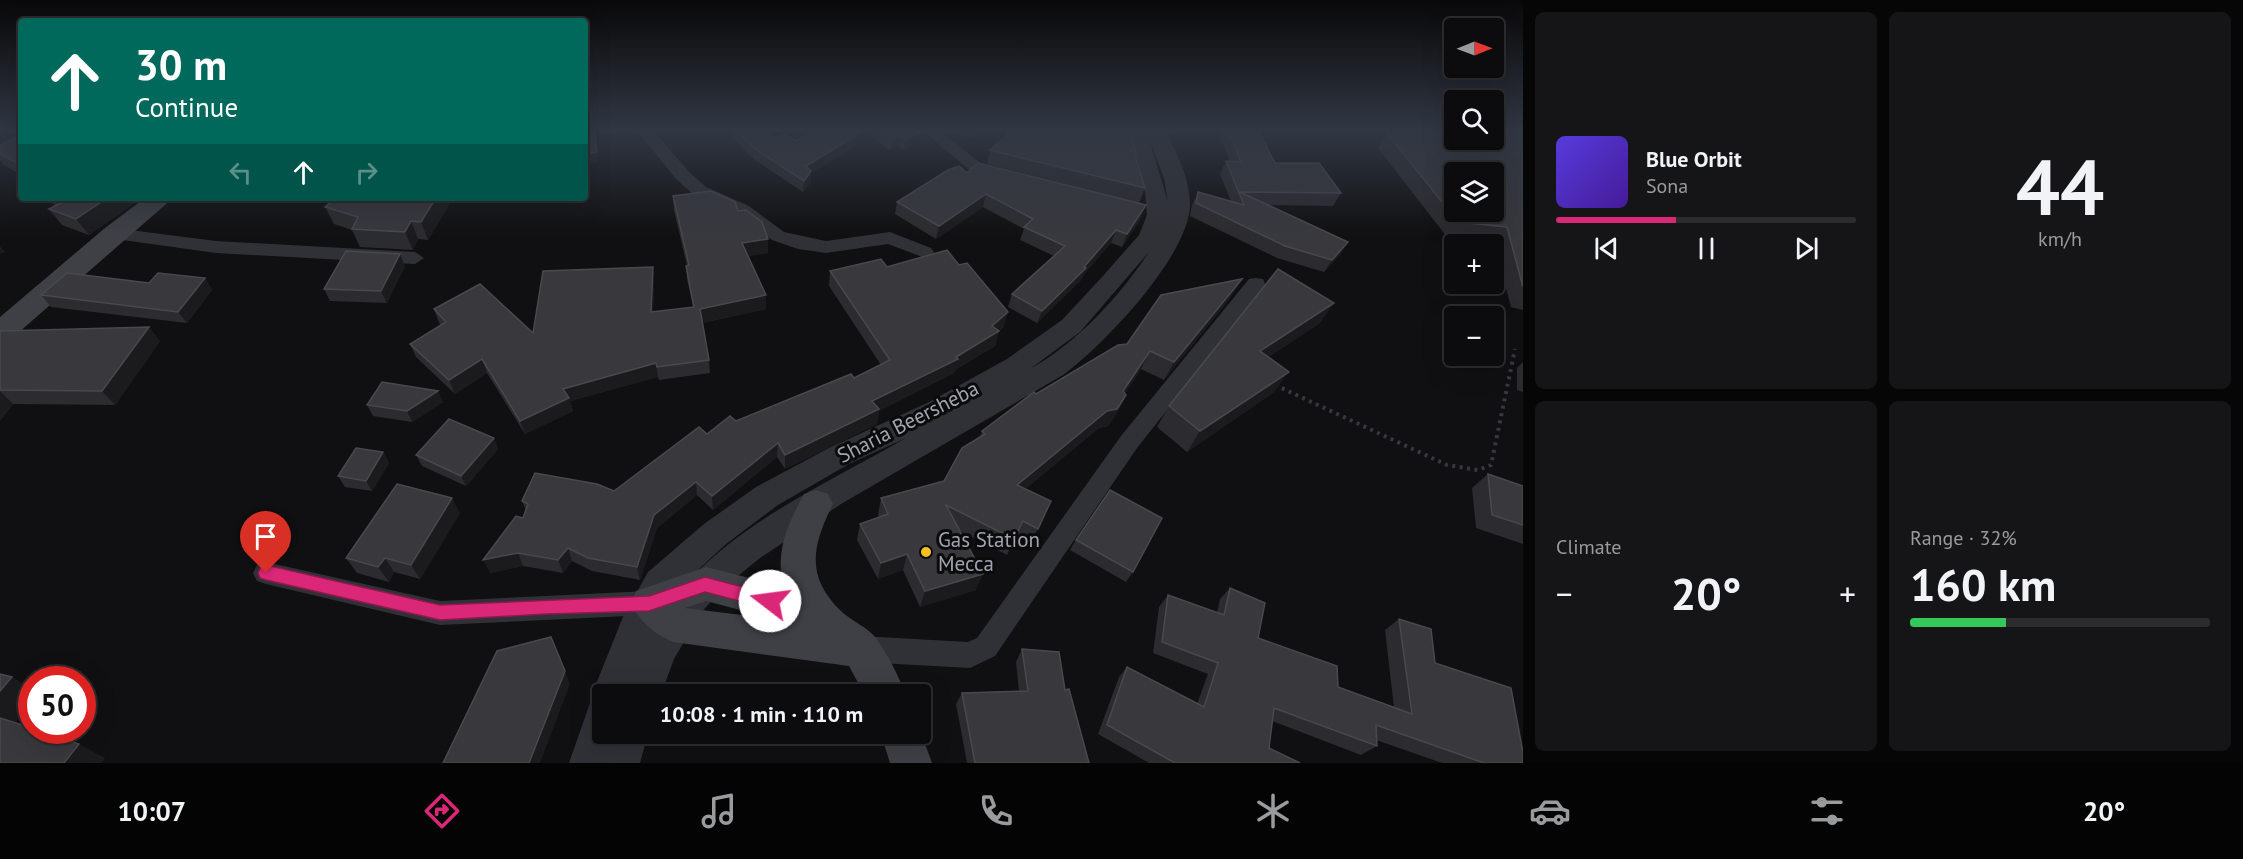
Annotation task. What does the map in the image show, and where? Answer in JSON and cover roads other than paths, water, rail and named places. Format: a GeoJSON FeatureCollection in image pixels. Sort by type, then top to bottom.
{"type":"FeatureCollection","features":[{"type":"Feature","properties":{"kind":"main road"},"geometry":{"type":"LineString","coordinates":[[0,333],[114,234],[157,201]]}},
{"type":"Feature","properties":{"kind":"main road"},"geometry":{"type":"LineString","coordinates":[[816,504],[803,526],[798,561],[799,578],[806,597],[830,625],[861,649],[880,684]]}},
{"type":"Feature","properties":{"kind":"main road"},"geometry":{"type":"LineString","coordinates":[[661,614],[705,584],[789,606],[830,625]]}},
{"type":"Feature","properties":{"kind":"main road"},"geometry":{"type":"LineString","coordinates":[[661,614],[861,649]]}},
{"type":"Feature","properties":{"kind":"main road"},"geometry":{"type":"LineString","coordinates":[[904,744],[911,763]]}},
{"type":"Feature","properties":{"kind":"street"},"geometry":{"type":"LineString","coordinates":[[674,166],[700,191],[743,210],[778,236],[798,243],[826,247],[890,238],[925,252]]}},
{"type":"Feature","properties":{"kind":"street"},"geometry":{"type":"LineString","coordinates":[[974,166],[978,169],[1011,178]]}},
{"type":"Feature","properties":{"kind":"street","name":"Sharia Beersheba"},"geometry":{"type":"LineString","coordinates":[[646,684],[661,614],[660,583],[715,534],[767,496],[839,456],[939,410],[1016,366],[1071,326],[1149,237],[1146,213],[1156,192],[1147,166]]}},
{"type":"Feature","properties":{"kind":"street","name":"Sharia Beersheba"},"geometry":{"type":"LineString","coordinates":[[705,584],[760,540],[816,504],[1062,363],[1106,322],[1144,279],[1172,236],[1180,209],[1177,188],[1169,166]]}},
{"type":"Feature","properties":{"kind":"street"},"geometry":{"type":"LineString","coordinates":[[114,234],[216,247],[415,258]]}},
{"type":"Feature","properties":{"kind":"street"},"geometry":{"type":"LineString","coordinates":[[861,649],[970,655],[986,647],[1129,442],[1256,284]]}},
{"type":"Feature","properties":{"kind":"street"},"geometry":{"type":"LineString","coordinates":[[266,573],[440,612],[546,606],[661,614]]}},
{"type":"Feature","properties":{"kind":"street","name":"Sharia Beersheba"},"geometry":{"type":"LineString","coordinates":[[614,684],[635,628],[661,614]]}},
{"type":"Feature","properties":{"kind":"street"},"geometry":{"type":"LineString","coordinates":[[588,763],[594,744]]}},
{"type":"Feature","properties":{"kind":"street"},"geometry":{"type":"LineString","coordinates":[[621,763],[627,744]]}},
{"type":"Feature","properties":{"kind":"place","name":"Gas Station Mecca"},"geometry":{"type":"Point","coordinates":[926,552]}}]}
